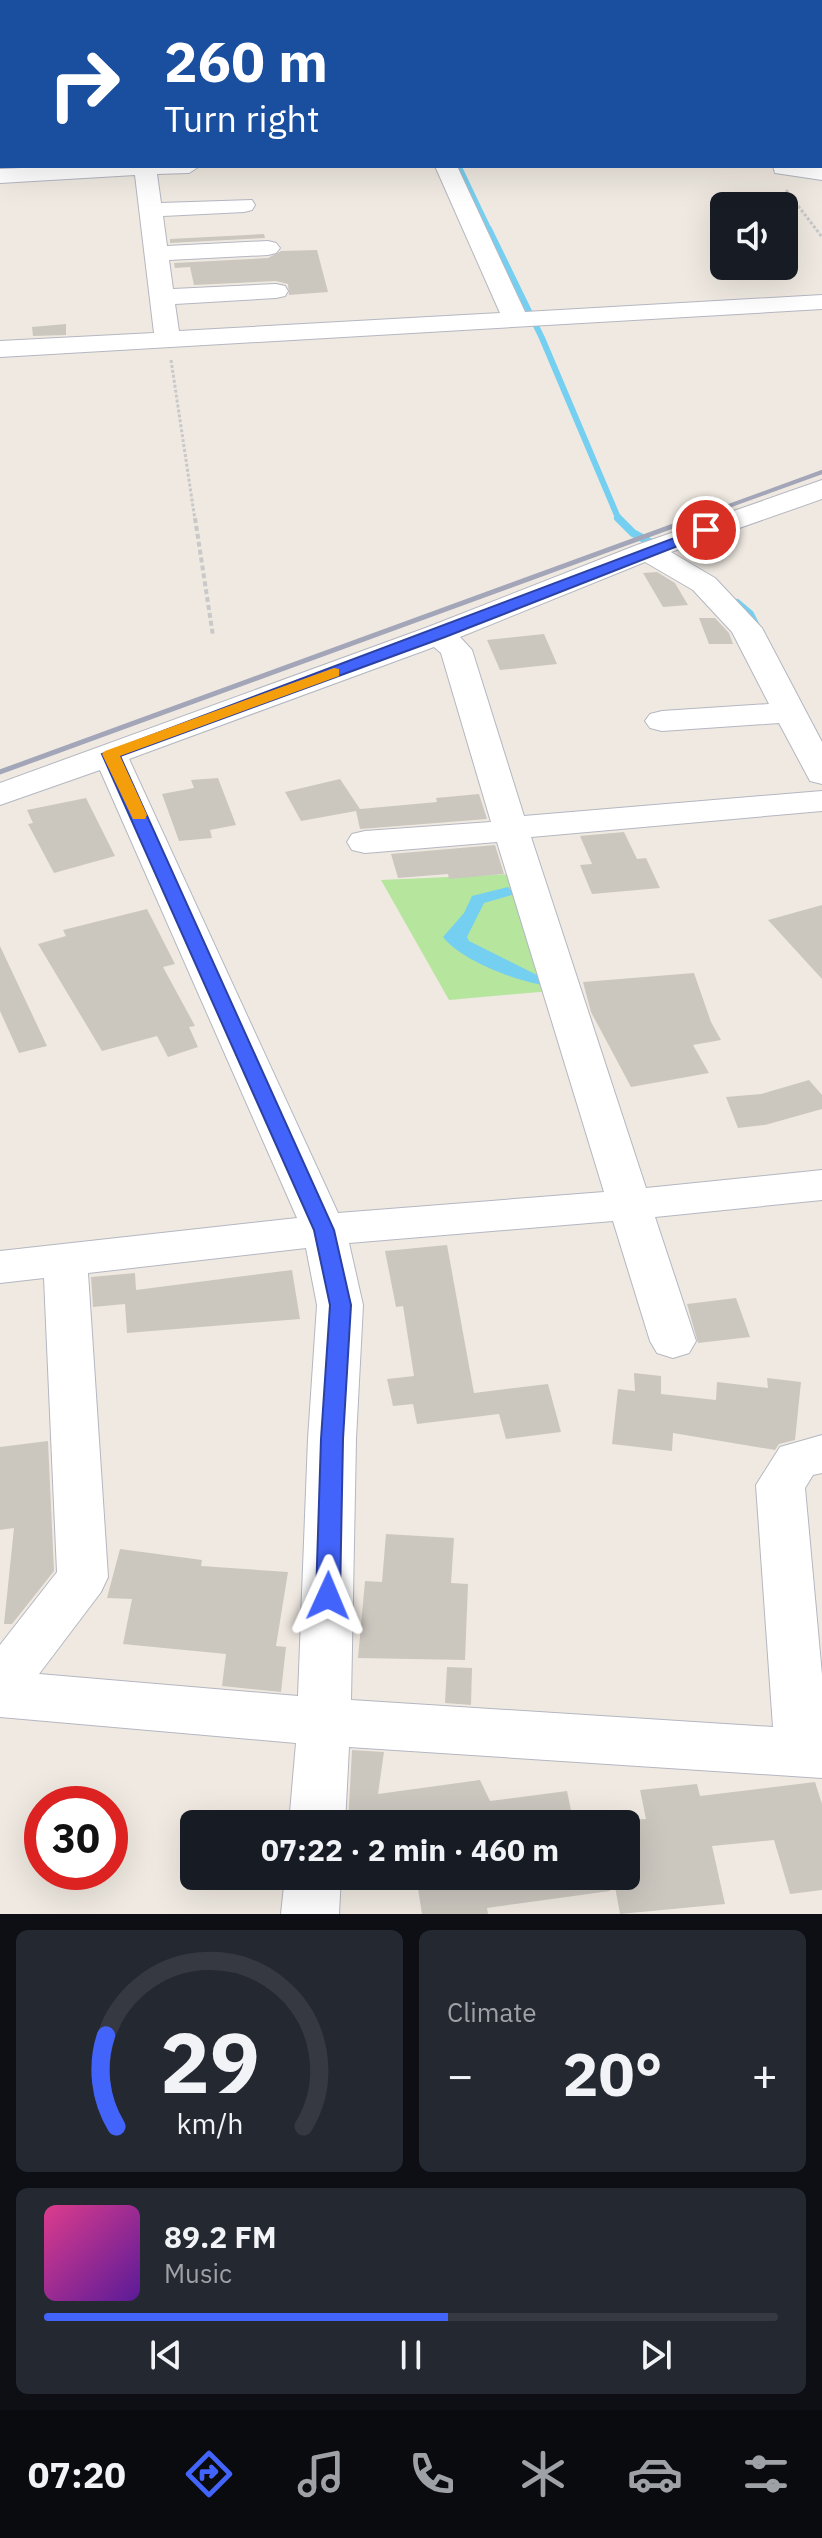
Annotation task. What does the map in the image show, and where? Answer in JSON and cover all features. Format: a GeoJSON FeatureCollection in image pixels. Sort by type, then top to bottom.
{"type":"FeatureCollection","features":[{"type":"Feature","properties":{"kind":"street"},"geometry":{"type":"LineString","coordinates":[[0,176],[129,168]]}},
{"type":"Feature","properties":{"kind":"street"},"geometry":{"type":"LineString","coordinates":[[145,168],[168,340]]}},
{"type":"Feature","properties":{"kind":"street"},"geometry":{"type":"LineString","coordinates":[[447,168],[516,320]]}},
{"type":"Feature","properties":{"kind":"street"},"geometry":{"type":"LineString","coordinates":[[783,168],[822,173]]}},
{"type":"Feature","properties":{"kind":"street"},"geometry":{"type":"LineString","coordinates":[[151,210],[244,205]]}},
{"type":"Feature","properties":{"kind":"street"},"geometry":{"type":"LineString","coordinates":[[159,275],[271,269],[159,275]]}},
{"type":"Feature","properties":{"kind":"street"},"geometry":{"type":"LineString","coordinates":[[0,349],[822,302]]}},
{"type":"Feature","properties":{"kind":"street"},"geometry":{"type":"LineString","coordinates":[[0,795],[439,634],[647,551],[822,489]]}},
{"type":"Feature","properties":{"kind":"street"},"geometry":{"type":"LineString","coordinates":[[647,551],[704,584],[746,628],[822,774]]}},
{"type":"Feature","properties":{"kind":"street"},"geometry":{"type":"LineString","coordinates":[[439,634],[456,650],[673,1341]]}},
{"type":"Feature","properties":{"kind":"street"},"geometry":{"type":"LineString","coordinates":[[662,721],[790,712]]}},
{"type":"Feature","properties":{"kind":"street"},"geometry":{"type":"LineString","coordinates":[[110,754],[324,1230],[340,1305],[318,1810]]}},
{"type":"Feature","properties":{"kind":"street"},"geometry":{"type":"LineString","coordinates":[[365,842],[822,801]]}},
{"type":"Feature","properties":{"kind":"street"},"geometry":{"type":"LineString","coordinates":[[0,1267],[324,1230],[628,1205],[822,1185]]}},
{"type":"Feature","properties":{"kind":"street"},"geometry":{"type":"LineString","coordinates":[[0,1685],[83,1577],[65,1259]]}},
{"type":"Feature","properties":{"kind":"street"},"geometry":{"type":"LineString","coordinates":[[0,1694],[324,1722],[812,1753],[780,1485],[797,1460],[822,1454]]}},
{"type":"Feature","properties":{"kind":"street"},"geometry":{"type":"LineString","coordinates":[[310,1914],[312,1890]]}},
{"type":"Feature","properties":{"kind":"path"},"geometry":{"type":"LineString","coordinates":[[783,168],[774,174],[822,237]]}},
{"type":"Feature","properties":{"kind":"path"},"geometry":{"type":"LineString","coordinates":[[168,340],[213,636]]}},
{"type":"Feature","properties":{"kind":"green space"},"geometry":{"type":"Polygon","coordinates":[[[513,874],[551,991],[449,1000],[381,880],[513,874]]]}},
{"type":"Feature","properties":{"kind":"water"},"geometry":{"type":"Polygon","coordinates":[[[508,887],[515,894],[484,903],[467,937],[469,941],[543,978],[543,985],[488,968],[462,954],[443,937],[464,913],[472,896],[508,887]]]}},
{"type":"Feature","properties":{"kind":"building"},"geometry":{"type":"Polygon","coordinates":[[[264,234],[265,238],[170,243],[170,239],[264,234]]]}},
{"type":"Feature","properties":{"kind":"building"},"geometry":{"type":"Polygon","coordinates":[[[317,250],[328,292],[289,295],[288,284],[276,281],[194,285],[190,267],[175,268],[174,263],[268,258],[281,251],[317,250]]]}},
{"type":"Feature","properties":{"kind":"building"},"geometry":{"type":"Polygon","coordinates":[[[66,324],[66,335],[33,336],[32,327],[66,324]]]}},
{"type":"Feature","properties":{"kind":"building"},"geometry":{"type":"Polygon","coordinates":[[[657,572],[675,583],[688,605],[663,607],[643,573],[657,572]]]}},
{"type":"Feature","properties":{"kind":"building"},"geometry":{"type":"Polygon","coordinates":[[[699,618],[715,618],[729,633],[733,644],[709,644],[699,618]]]}},
{"type":"Feature","properties":{"kind":"building"},"geometry":{"type":"Polygon","coordinates":[[[544,634],[557,664],[500,670],[487,640],[544,634]]]}},
{"type":"Feature","properties":{"kind":"building"},"geometry":{"type":"Polygon","coordinates":[[[218,778],[236,825],[210,830],[212,838],[179,841],[162,794],[194,788],[191,780],[218,778]]]}},
{"type":"Feature","properties":{"kind":"building"},"geometry":{"type":"Polygon","coordinates":[[[340,779],[360,809],[437,802],[436,798],[479,794],[487,819],[360,829],[356,811],[301,821],[285,792],[340,779]]]}},
{"type":"Feature","properties":{"kind":"building"},"geometry":{"type":"Polygon","coordinates":[[[86,798],[115,856],[54,873],[28,824],[33,823],[27,810],[86,798]]]}},
{"type":"Feature","properties":{"kind":"building"},"geometry":{"type":"Polygon","coordinates":[[[624,832],[637,859],[646,858],[660,888],[592,894],[580,865],[592,864],[580,836],[624,832]]]}},
{"type":"Feature","properties":{"kind":"building"},"geometry":{"type":"Polygon","coordinates":[[[495,845],[504,874],[449,879],[448,874],[398,878],[391,854],[495,845]]]}},
{"type":"Feature","properties":{"kind":"building"},"geometry":{"type":"Polygon","coordinates":[[[822,905],[822,979],[768,920],[822,905]]]}},
{"type":"Feature","properties":{"kind":"building"},"geometry":{"type":"Polygon","coordinates":[[[147,909],[175,964],[163,967],[195,1026],[189,1027],[198,1047],[168,1057],[157,1036],[102,1051],[38,944],[66,936],[63,930],[147,909]]]}},
{"type":"Feature","properties":{"kind":"building"},"geometry":{"type":"Polygon","coordinates":[[[0,946],[47,1046],[19,1053],[0,1011],[0,946]]]}},
{"type":"Feature","properties":{"kind":"building"},"geometry":{"type":"Polygon","coordinates":[[[694,973],[711,1022],[721,1040],[693,1045],[709,1073],[631,1087],[591,1012],[583,982],[694,973]]]}},
{"type":"Feature","properties":{"kind":"building"},"geometry":{"type":"Polygon","coordinates":[[[809,1080],[822,1095],[822,1109],[765,1125],[738,1128],[726,1097],[761,1094],[809,1080]]]}},
{"type":"Feature","properties":{"kind":"building"},"geometry":{"type":"Polygon","coordinates":[[[447,1245],[474,1393],[548,1384],[561,1432],[506,1439],[499,1414],[417,1424],[413,1404],[393,1406],[387,1379],[414,1376],[403,1306],[396,1307],[385,1251],[447,1245]]]}},
{"type":"Feature","properties":{"kind":"building"},"geometry":{"type":"Polygon","coordinates":[[[292,1270],[300,1319],[127,1333],[125,1304],[93,1307],[91,1277],[135,1273],[136,1290],[292,1270]]]}},
{"type":"Feature","properties":{"kind":"building"},"geometry":{"type":"Polygon","coordinates":[[[736,1298],[750,1337],[698,1343],[687,1304],[736,1298]]]}},
{"type":"Feature","properties":{"kind":"building"},"geometry":{"type":"Polygon","coordinates":[[[634,1373],[661,1376],[661,1394],[716,1400],[717,1382],[768,1388],[767,1378],[801,1382],[795,1440],[779,1444],[775,1450],[673,1433],[672,1451],[612,1444],[618,1389],[635,1391],[634,1373]]]}},
{"type":"Feature","properties":{"kind":"building"},"geometry":{"type":"Polygon","coordinates":[[[48,1441],[54,1571],[12,1624],[4,1624],[14,1528],[0,1530],[0,1447],[48,1441]]]}},
{"type":"Feature","properties":{"kind":"building"},"geometry":{"type":"Polygon","coordinates":[[[386,1534],[454,1538],[451,1583],[468,1584],[465,1660],[358,1658],[365,1581],[382,1582],[386,1534]]]}},
{"type":"Feature","properties":{"kind":"building"},"geometry":{"type":"Polygon","coordinates":[[[120,1549],[202,1560],[201,1566],[288,1572],[276,1646],[286,1647],[281,1692],[222,1686],[226,1654],[123,1644],[132,1599],[107,1598],[120,1549]]]}},
{"type":"Feature","properties":{"kind":"building"},"geometry":{"type":"Polygon","coordinates":[[[447,1667],[472,1668],[471,1705],[445,1703],[447,1667]]]}},
{"type":"Feature","properties":{"kind":"building"},"geometry":{"type":"Polygon","coordinates":[[[352,1750],[384,1752],[378,1794],[480,1780],[490,1801],[567,1791],[571,1810],[349,1810],[352,1750]]]}},
{"type":"Feature","properties":{"kind":"building"},"geometry":{"type":"Polygon","coordinates":[[[815,1782],[822,1804],[822,1890],[790,1894],[774,1840],[712,1846],[725,1904],[620,1914],[616,1890],[640,1890],[640,1819],[646,1819],[640,1790],[697,1784],[700,1796],[815,1782]]]}},
{"type":"Feature","properties":{"kind":"building"},"geometry":{"type":"Polygon","coordinates":[[[418,1890],[610,1890],[487,1908],[488,1914],[422,1914],[418,1890]]]}},
{"type":"Feature","properties":{"kind":"waterway"},"geometry":{"type":"LineString","coordinates":[[460,168],[490,231]]}},
{"type":"Feature","properties":{"kind":"waterway"},"geometry":{"type":"LineString","coordinates":[[489,229],[542,338],[618,518]]}},
{"type":"Feature","properties":{"kind":"waterway"},"geometry":{"type":"LineString","coordinates":[[618,518],[633,533],[657,546]]}},
{"type":"Feature","properties":{"kind":"waterway"},"geometry":{"type":"LineString","coordinates":[[737,603],[750,614],[757,628]]}},
{"type":"Feature","properties":{"kind":"railway"},"geometry":{"type":"LineString","coordinates":[[690,520],[822,472]]}},
{"type":"Feature","properties":{"kind":"railway"},"geometry":{"type":"LineString","coordinates":[[0,772],[695,518]]}},
{"type":"Feature","properties":{"kind":"slow traffic"},"geometry":{"type":"LineString","coordinates":[[139,815],[110,754],[334,672]]}},
{"type":"Feature","properties":{"kind":"route"},"geometry":{"type":"LineString","coordinates":[[328,1596],[332,1439],[340,1305],[324,1230],[110,754],[439,634],[706,530]]}}]}
